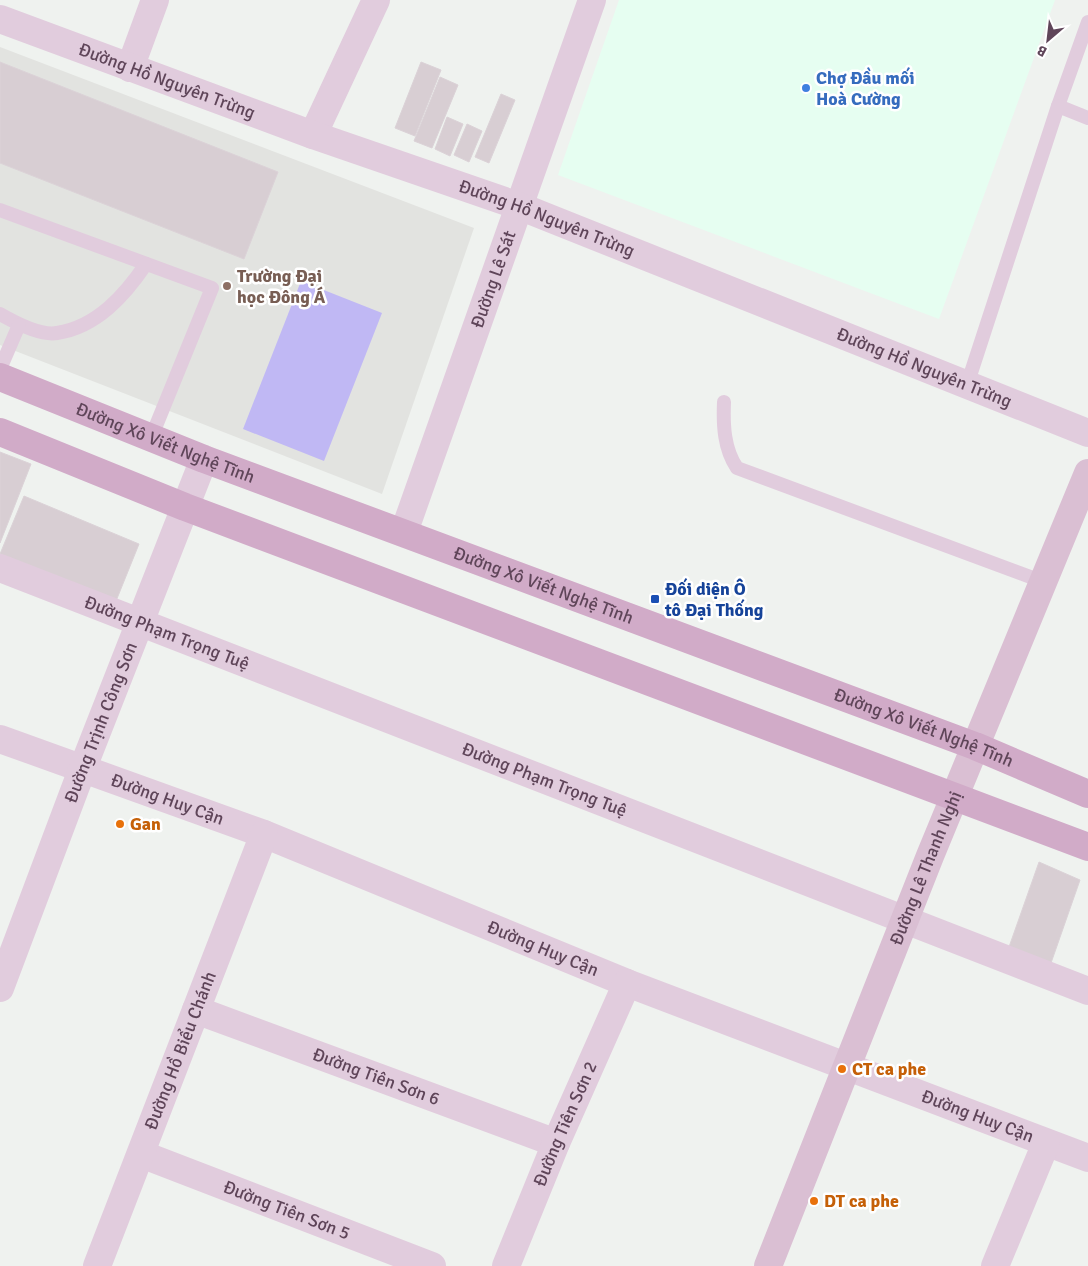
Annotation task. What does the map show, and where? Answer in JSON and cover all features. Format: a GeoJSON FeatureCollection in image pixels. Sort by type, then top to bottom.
{"type":"FeatureCollection","features":[{"type":"Feature","properties":{"kind":"main road","name":"Đường Xô Viết Nghệ Tĩnh"},"geometry":{"type":"LineString","coordinates":[[0,377],[204,459],[975,746],[1088,794]]}},
{"type":"Feature","properties":{"kind":"main road"},"geometry":{"type":"LineString","coordinates":[[0,432],[185,507],[1088,847]]}},
{"type":"Feature","properties":{"kind":"main road","name":"Đường Lê Thanh Nghị"},"geometry":{"type":"LineString","coordinates":[[768,1266],[830,1107],[907,919],[954,796],[1088,472]]}},
{"type":"Feature","properties":{"kind":"street"},"geometry":{"type":"LineString","coordinates":[[130,68],[155,0]]}},
{"type":"Feature","properties":{"kind":"street"},"geometry":{"type":"LineString","coordinates":[[313,136],[376,0]]}},
{"type":"Feature","properties":{"kind":"street","name":"Đường Lê Sát"},"geometry":{"type":"LineString","coordinates":[[404,532],[592,0]]}},
{"type":"Feature","properties":{"kind":"street","name":"Đường Hồ Nguyên Trừng"},"geometry":{"type":"LineString","coordinates":[[0,19],[313,136],[519,206],[1088,433]]}},
{"type":"Feature","properties":{"kind":"street","name":"Đường Trịnh Công Sơn"},"geometry":{"type":"LineString","coordinates":[[0,988],[82,770],[204,459]]}},
{"type":"Feature","properties":{"kind":"street","name":"Đường Phạm Trọng Tuệ"},"geometry":{"type":"LineString","coordinates":[[0,568],[907,919],[1088,991]]}},
{"type":"Feature","properties":{"kind":"street","name":"Đường Huy Cận"},"geometry":{"type":"LineString","coordinates":[[0,739],[264,834],[627,983],[1088,1158]]}},
{"type":"Feature","properties":{"kind":"street","name":"Đường Hồ Biểu Chánh"},"geometry":{"type":"LineString","coordinates":[[97,1266],[264,834]]}},
{"type":"Feature","properties":{"kind":"street","name":"Đường Tiên Sơn 2"},"geometry":{"type":"LineString","coordinates":[[506,1266],[556,1143],[627,983]]}},
{"type":"Feature","properties":{"kind":"street","name":"Đường Tiên Sơn 6"},"geometry":{"type":"LineString","coordinates":[[196,1010],[556,1143]]}},
{"type":"Feature","properties":{"kind":"street"},"geometry":{"type":"LineString","coordinates":[[995,1266],[1046,1143]]}},
{"type":"Feature","properties":{"kind":"street","name":"Đường Tiên Sơn 5"},"geometry":{"type":"LineString","coordinates":[[141,1154],[432,1266]]}},
{"type":"Feature","properties":{"kind":"lane"},"geometry":{"type":"LineString","coordinates":[[968,385],[1058,106],[1088,22]]}},
{"type":"Feature","properties":{"kind":"lane"},"geometry":{"type":"LineString","coordinates":[[1058,106],[1088,118]]}},
{"type":"Feature","properties":{"kind":"lane"},"geometry":{"type":"LineString","coordinates":[[0,210],[212,288],[152,438]]}},
{"type":"Feature","properties":{"kind":"lane"},"geometry":{"type":"LineString","coordinates":[[0,314],[19,325],[56,333],[89,322],[112,305],[131,286],[146,264]]}},
{"type":"Feature","properties":{"kind":"lane"},"geometry":{"type":"LineString","coordinates":[[0,369],[19,325]]}},
{"type":"Feature","properties":{"kind":"lane"},"geometry":{"type":"LineString","coordinates":[[724,402],[724,423],[730,457],[737,468],[1044,582]]}},
{"type":"Feature","properties":{"kind":"shaded area","name":"Chợ Đầu mối Hoà Cường"},"geometry":{"type":"Polygon","coordinates":[[[619,0],[1055,0],[939,319],[558,175],[619,0]]]}},
{"type":"Feature","properties":{"kind":"shaded area","name":"Trường Đại học Đông Á"},"geometry":{"type":"Polygon","coordinates":[[[0,47],[474,228],[382,494],[0,345],[0,47]]]}},
{"type":"Feature","properties":{"kind":"shaded area"},"geometry":{"type":"Polygon","coordinates":[[[301,281],[382,313],[324,461],[243,429],[301,281]]]}},
{"type":"Feature","properties":{"kind":"building"},"geometry":{"type":"Polygon","coordinates":[[[0,62],[278,172],[244,259],[0,163],[0,62]]]}},
{"type":"Feature","properties":{"kind":"building"},"geometry":{"type":"Polygon","coordinates":[[[421,62],[441,70],[415,136],[395,128],[421,62]]]}},
{"type":"Feature","properties":{"kind":"building"},"geometry":{"type":"Polygon","coordinates":[[[440,77],[458,85],[432,148],[414,141],[440,77]]]}},
{"type":"Feature","properties":{"kind":"building"},"geometry":{"type":"Polygon","coordinates":[[[501,94],[515,100],[489,163],[475,157],[501,94]]]}},
{"type":"Feature","properties":{"kind":"building"},"geometry":{"type":"Polygon","coordinates":[[[447,117],[463,124],[450,156],[435,149],[447,117]]]}},
{"type":"Feature","properties":{"kind":"building"},"geometry":{"type":"Polygon","coordinates":[[[467,124],[482,131],[469,162],[454,155],[467,124]]]}},
{"type":"Feature","properties":{"kind":"building"},"geometry":{"type":"Polygon","coordinates":[[[0,452],[31,464],[0,543],[0,452]]]}},
{"type":"Feature","properties":{"kind":"building"},"geometry":{"type":"Polygon","coordinates":[[[24,496],[139,544],[116,601],[0,554],[24,496]]]}},
{"type":"Feature","properties":{"kind":"building"},"geometry":{"type":"Polygon","coordinates":[[[1039,862],[1080,880],[1051,963],[1009,947],[1039,862]]]}},
{"type":"Feature","properties":{"kind":"place","name":"Chợ Đầu mối Hoà Cường"},"geometry":{"type":"Point","coordinates":[806,88]}},
{"type":"Feature","properties":{"kind":"place","name":"Trường Đại học Đông Á"},"geometry":{"type":"Point","coordinates":[227,286]}},
{"type":"Feature","properties":{"kind":"place","name":"Đối diện Ô tô Đại Thống"},"geometry":{"type":"Point","coordinates":[655,599]}},
{"type":"Feature","properties":{"kind":"place","name":"Gan"},"geometry":{"type":"Point","coordinates":[120,824]}},
{"type":"Feature","properties":{"kind":"place","name":"CT ca phe"},"geometry":{"type":"Point","coordinates":[842,1069]}},
{"type":"Feature","properties":{"kind":"place","name":"DT ca phe"},"geometry":{"type":"Point","coordinates":[814,1201]}}]}
